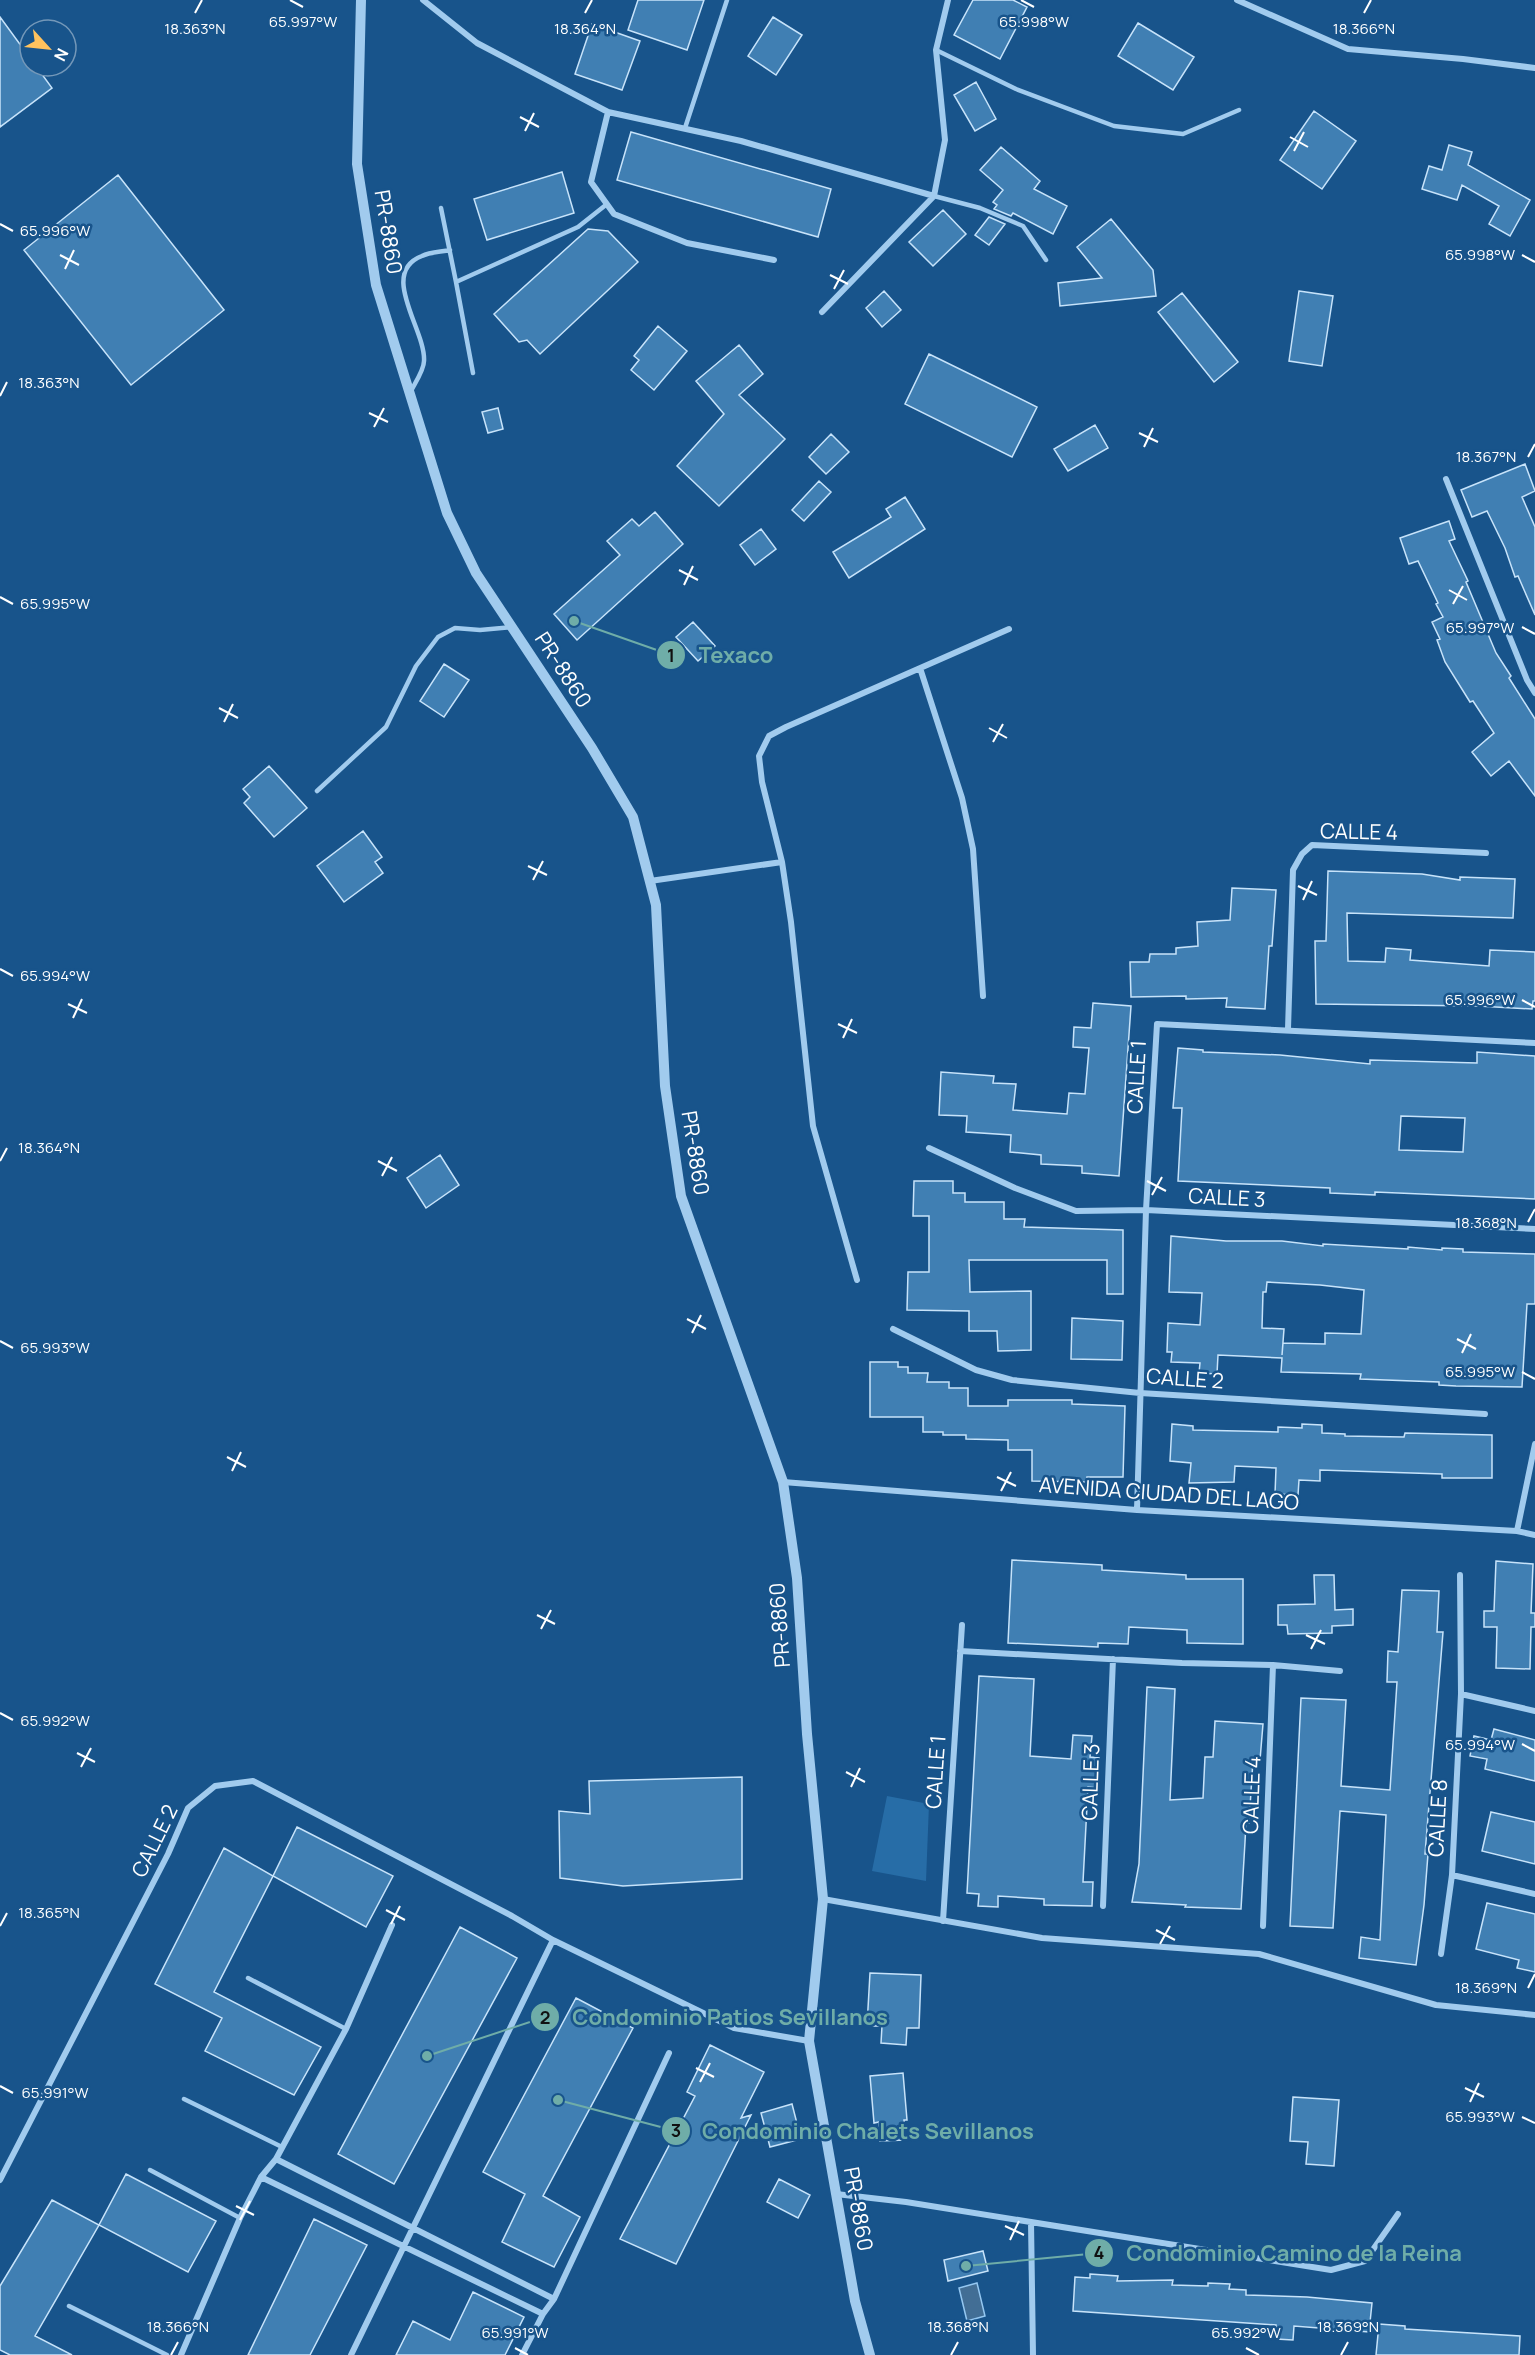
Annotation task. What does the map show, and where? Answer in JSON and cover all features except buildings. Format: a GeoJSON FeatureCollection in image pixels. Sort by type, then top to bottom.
{"type":"FeatureCollection","features":[{"type":"Feature","properties":{"kind":"street","name":"PR-8860"},"geometry":{"type":"LineString","coordinates":[[361,0],[357,164],[376,285],[447,513],[476,573],[591,748],[633,817],[656,905],[665,1086],[681,1196],[783,1482],[797,1578],[807,1734],[823,1899],[809,2041],[855,2301],[870,2355]]}},
{"type":"Feature","properties":{"kind":"street"},"geometry":{"type":"LineString","coordinates":[[423,0],[477,43],[608,112],[741,141],[934,196]]}},
{"type":"Feature","properties":{"kind":"street"},"geometry":{"type":"LineString","coordinates":[[822,312],[934,196],[945,140],[936,50],[948,0]]}},
{"type":"Feature","properties":{"kind":"street"},"geometry":{"type":"LineString","coordinates":[[1237,0],[1348,49],[1535,68]]}},
{"type":"Feature","properties":{"kind":"street"},"geometry":{"type":"LineString","coordinates":[[608,112],[591,182],[615,214],[687,243],[774,260]]}},
{"type":"Feature","properties":{"kind":"street"},"geometry":{"type":"LineString","coordinates":[[1446,479],[1527,680],[1535,693]]}},
{"type":"Feature","properties":{"kind":"street"},"geometry":{"type":"LineString","coordinates":[[857,1280],[813,1126],[791,922],[782,862],[762,782],[759,756],[769,735],[1009,629]]}},
{"type":"Feature","properties":{"kind":"street"},"geometry":{"type":"LineString","coordinates":[[920,668],[962,798],[973,849],[983,996]]}},
{"type":"Feature","properties":{"kind":"street","name":"CALLE 4"},"geometry":{"type":"LineString","coordinates":[[1288,1029],[1293,870],[1307,850],[1312,846],[1486,853]]}},
{"type":"Feature","properties":{"kind":"street"},"geometry":{"type":"LineString","coordinates":[[650,881],[782,862]]}},
{"type":"Feature","properties":{"kind":"street","name":"CALLE 1"},"geometry":{"type":"LineString","coordinates":[[1137,1510],[1146,1210],[1157,1024],[1535,1042]]}},
{"type":"Feature","properties":{"kind":"street","name":"CALLE 3"},"geometry":{"type":"LineString","coordinates":[[929,1148],[1015,1188],[1076,1211],[1146,1210],[1535,1229]]}},
{"type":"Feature","properties":{"kind":"street","name":"CALLE 2"},"geometry":{"type":"LineString","coordinates":[[893,1329],[976,1370],[1012,1380],[1140,1393],[1485,1414]]}},
{"type":"Feature","properties":{"kind":"street"},"geometry":{"type":"LineString","coordinates":[[1517,1531],[1535,1444]]}},
{"type":"Feature","properties":{"kind":"street","name":"AVENIDA CIUDAD DEL LAGO"},"geometry":{"type":"LineString","coordinates":[[783,1482],[1137,1510],[1517,1531],[1535,1535]]}},
{"type":"Feature","properties":{"kind":"street","name":"CALLE 8"},"geometry":{"type":"LineString","coordinates":[[1442,1954],[1452,1875],[1461,1694],[1460,1575]]}},
{"type":"Feature","properties":{"kind":"street","name":"CALLE 1"},"geometry":{"type":"LineString","coordinates":[[943,1921],[962,1624]]}},
{"type":"Feature","properties":{"kind":"street"},"geometry":{"type":"LineString","coordinates":[[960,1651],[1273,1665],[1340,1671]]}},
{"type":"Feature","properties":{"kind":"street","name":"CALLE 3"},"geometry":{"type":"LineString","coordinates":[[1103,1906],[1113,1659]]}},
{"type":"Feature","properties":{"kind":"street","name":"CALLE 4"},"geometry":{"type":"LineString","coordinates":[[1263,1926],[1273,1665]]}},
{"type":"Feature","properties":{"kind":"street"},"geometry":{"type":"LineString","coordinates":[[1461,1694],[1535,1711]]}},
{"type":"Feature","properties":{"kind":"street","name":"CALLE 2"},"geometry":{"type":"LineString","coordinates":[[0,2180],[168,1854],[188,1808],[215,1786],[253,1781],[512,1916],[553,1940],[734,2028],[809,2041]]}},
{"type":"Feature","properties":{"kind":"street"},"geometry":{"type":"LineString","coordinates":[[1452,1875],[1535,1894]]}},
{"type":"Feature","properties":{"kind":"street"},"geometry":{"type":"LineString","coordinates":[[823,1899],[1042,1938],[1259,1954],[1436,2005],[1535,2015]]}},
{"type":"Feature","properties":{"kind":"street"},"geometry":{"type":"LineString","coordinates":[[181,2355],[240,2218],[261,2177],[276,2159],[346,2029],[392,1925]]}},
{"type":"Feature","properties":{"kind":"street"},"geometry":{"type":"LineString","coordinates":[[351,2355],[553,1940]]}},
{"type":"Feature","properties":{"kind":"street"},"geometry":{"type":"LineString","coordinates":[[522,2355],[543,2314],[554,2299],[669,2053]]}},
{"type":"Feature","properties":{"kind":"street"},"geometry":{"type":"LineString","coordinates":[[276,2159],[554,2299]]}},
{"type":"Feature","properties":{"kind":"street"},"geometry":{"type":"LineString","coordinates":[[261,2177],[543,2314]]}},
{"type":"Feature","properties":{"kind":"street"},"geometry":{"type":"LineString","coordinates":[[836,2194],[906,2202],[1331,2270],[1365,2261],[1398,2214]]}},
{"type":"Feature","properties":{"kind":"street"},"geometry":{"type":"LineString","coordinates":[[1031,2222],[1033,2355]]}},
{"type":"Feature","properties":{"kind":"lane"},"geometry":{"type":"LineString","coordinates":[[685,128],[727,0]]}},
{"type":"Feature","properties":{"kind":"lane"},"geometry":{"type":"LineString","coordinates":[[936,50],[1016,89],[1114,126],[1183,134],[1239,110]]}},
{"type":"Feature","properties":{"kind":"lane"},"geometry":{"type":"LineString","coordinates":[[934,196],[980,208],[1023,226],[1046,260]]}},
{"type":"Feature","properties":{"kind":"lane"},"geometry":{"type":"LineString","coordinates":[[456,282],[578,227],[607,204]]}},
{"type":"Feature","properties":{"kind":"lane"},"geometry":{"type":"LineString","coordinates":[[441,208],[473,373]]}},
{"type":"Feature","properties":{"kind":"lane"},"geometry":{"type":"LineString","coordinates":[[410,393],[425,363],[402,278],[406,266],[422,256],[450,250]]}},
{"type":"Feature","properties":{"kind":"lane"},"geometry":{"type":"LineString","coordinates":[[317,791],[386,727],[416,666],[438,637],[455,628],[480,630],[512,627]]}},
{"type":"Feature","properties":{"kind":"lane"},"geometry":{"type":"LineString","coordinates":[[248,1978],[346,2029]]}},
{"type":"Feature","properties":{"kind":"lane"},"geometry":{"type":"LineString","coordinates":[[184,2099],[282,2147]]}},
{"type":"Feature","properties":{"kind":"lane"},"geometry":{"type":"LineString","coordinates":[[150,2170],[240,2218]]}},
{"type":"Feature","properties":{"kind":"lane"},"geometry":{"type":"LineString","coordinates":[[69,2306],[167,2355]]}},
{"type":"Feature","properties":{"kind":"shaded area"},"geometry":{"type":"Polygon","coordinates":[[[887,1796],[929,1804],[926,1881],[872,1871],[887,1796]]]}},
{"type":"Feature","properties":{"kind":"shaded area"},"geometry":{"type":"Polygon","coordinates":[[[977,2283],[985,2316],[967,2321],[959,2288],[977,2283]]]}},
{"type":"Feature","properties":{"kind":"place","name":"Texaco"},"geometry":{"type":"Point","coordinates":[574,621]}},
{"type":"Feature","properties":{"kind":"place","name":"Condominio Patios Sevillanos"},"geometry":{"type":"Point","coordinates":[427,2056]}},
{"type":"Feature","properties":{"kind":"place","name":"Condominio Chalets Sevillanos"},"geometry":{"type":"Point","coordinates":[558,2100]}},
{"type":"Feature","properties":{"kind":"place","name":"Condominio Camino de la Reina"},"geometry":{"type":"Point","coordinates":[966,2266]}}]}
